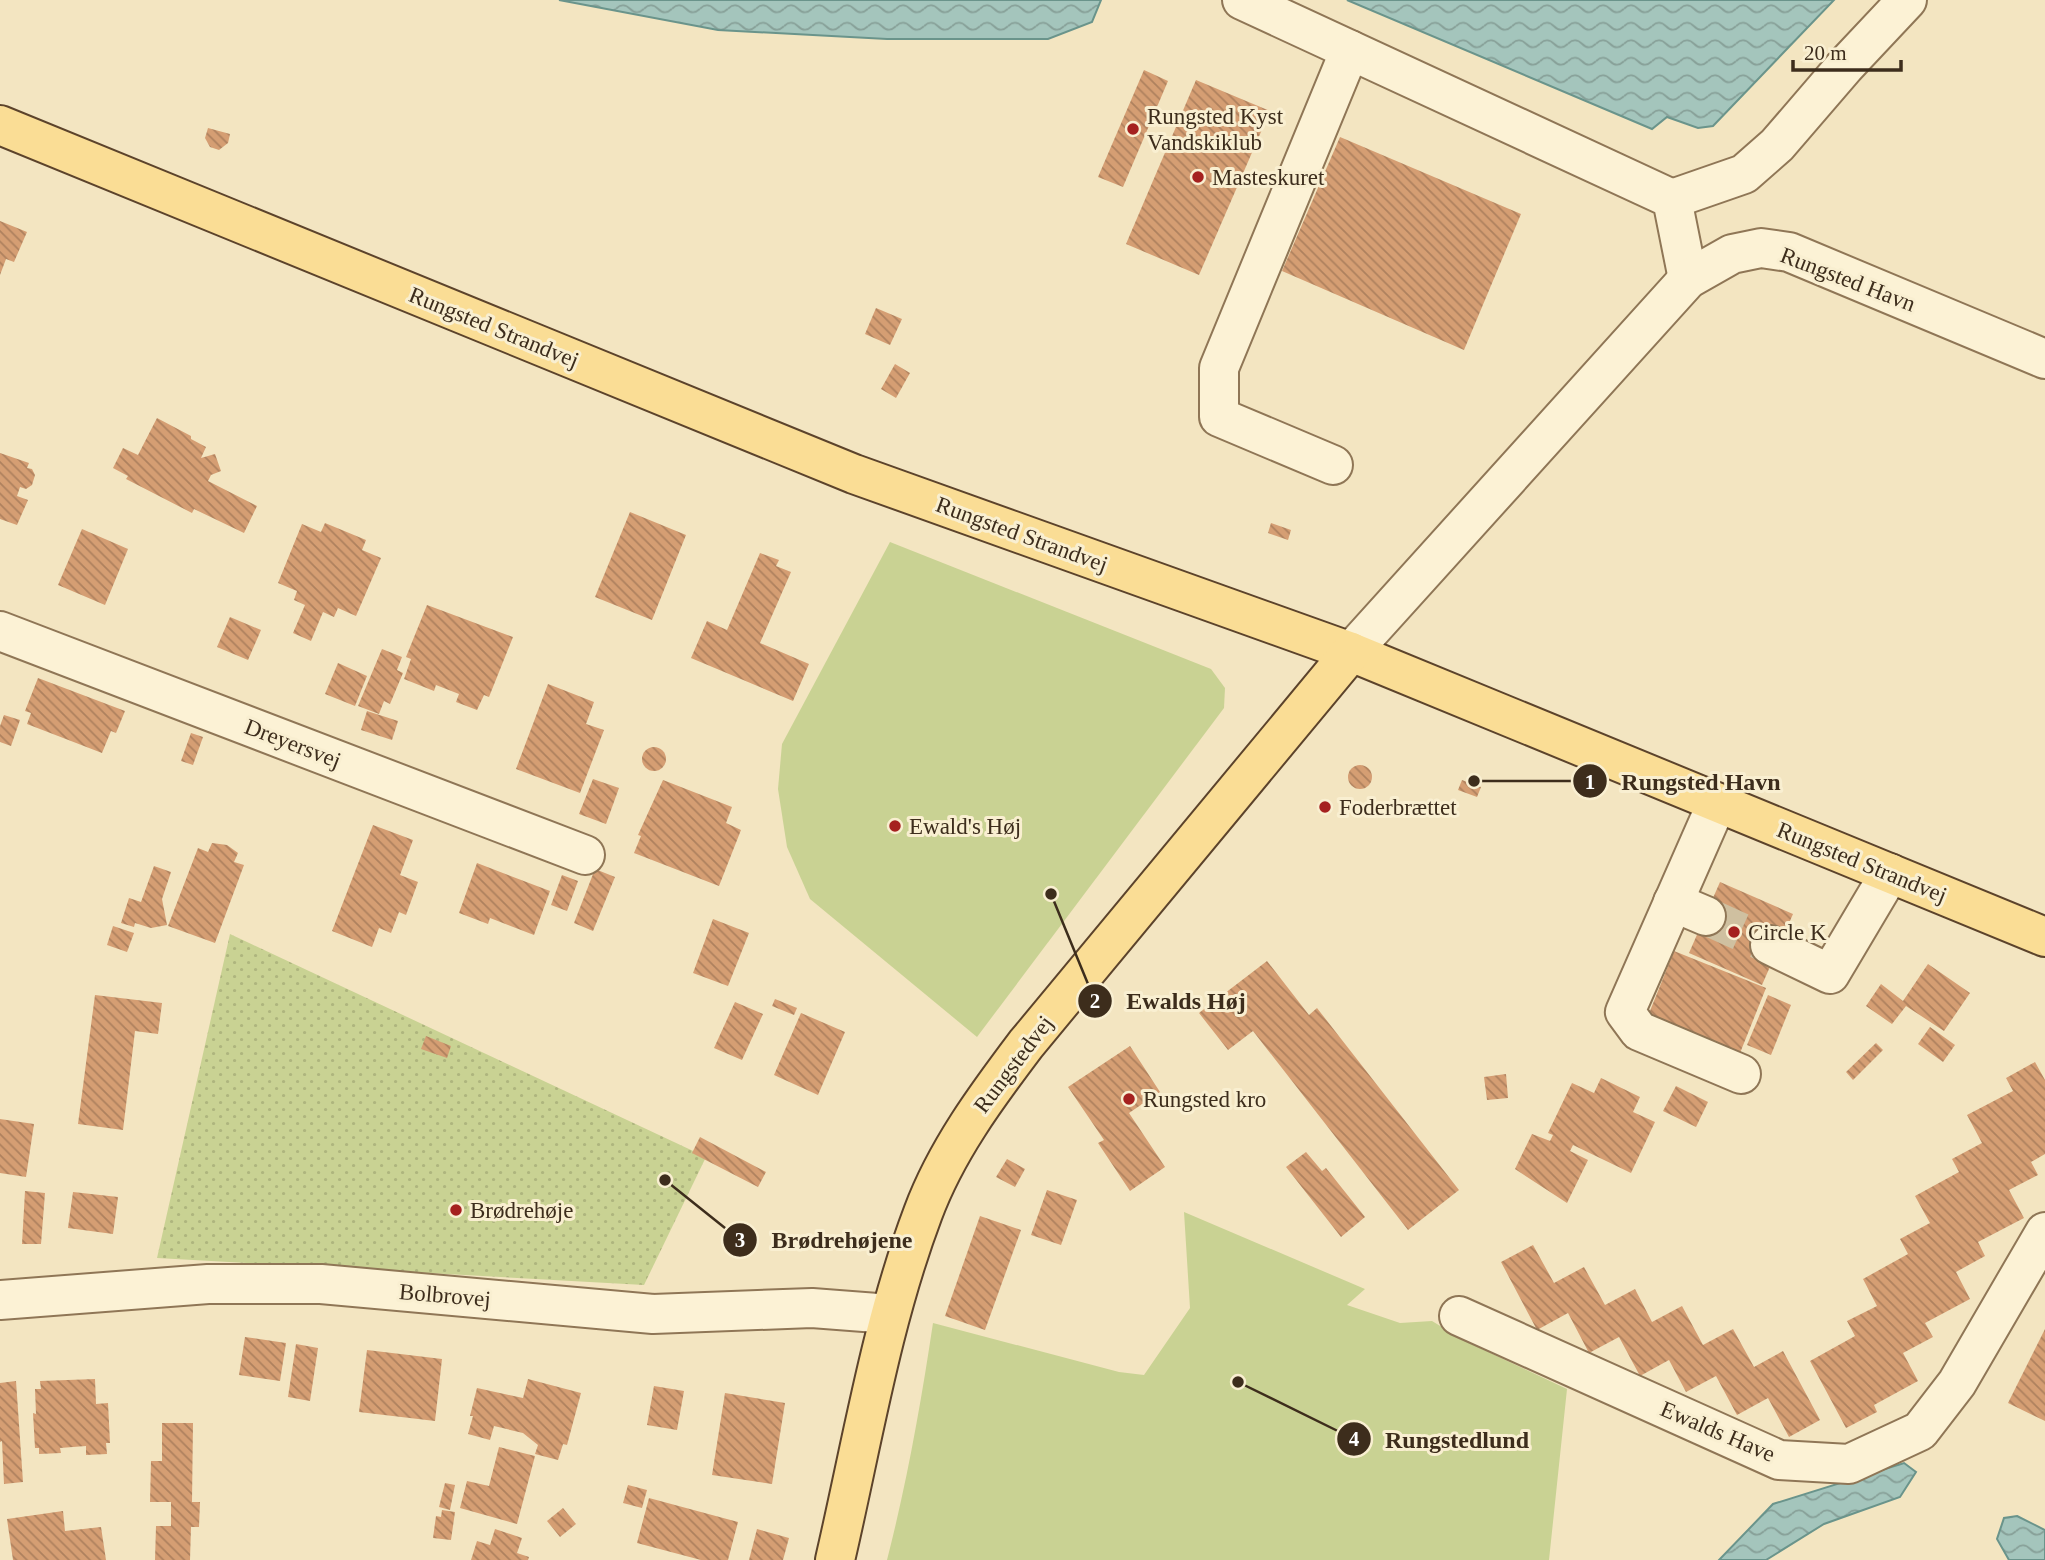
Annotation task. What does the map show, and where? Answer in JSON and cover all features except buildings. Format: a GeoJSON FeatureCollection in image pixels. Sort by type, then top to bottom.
{"type":"FeatureCollection","features":[{"type":"Feature","properties":{"kind":"main road","name":"Rungsted Strandvej"},"geometry":{"type":"LineString","coordinates":[[0,125],[854,474],[1351,652],[2045,937]]}},
{"type":"Feature","properties":{"kind":"main road","name":"Rungstedvej"},"geometry":{"type":"LineString","coordinates":[[835,1560],[890,1314],[924,1211],[953,1150],[982,1103],[1026,1044],[1351,652]]}},
{"type":"Feature","properties":{"kind":"street"},"geometry":{"type":"LineString","coordinates":[[1242,0],[1672,199],[1744,174],[1777,145],[1845,66],[1907,0]]}},
{"type":"Feature","properties":{"kind":"street"},"geometry":{"type":"LineString","coordinates":[[1333,465],[1219,417],[1219,368],[1350,50]]}},
{"type":"Feature","properties":{"kind":"street"},"geometry":{"type":"LineString","coordinates":[[1672,199],[1688,279]]}},
{"type":"Feature","properties":{"kind":"street","name":"Rungsted Havn"},"geometry":{"type":"LineString","coordinates":[[1351,652],[1688,279],[1732,254],[1761,248],[1789,253],[2045,359]]}},
{"type":"Feature","properties":{"kind":"street","name":"Dreyersvej"},"geometry":{"type":"LineString","coordinates":[[0,631],[585,856]]}},
{"type":"Feature","properties":{"kind":"street"},"geometry":{"type":"LineString","coordinates":[[1717,803],[1690,909],[1625,1012],[1639,1031],[1741,1074]]}},
{"type":"Feature","properties":{"kind":"street"},"geometry":{"type":"LineString","coordinates":[[1770,945],[1830,974],[1890,873]]}},
{"type":"Feature","properties":{"kind":"street","name":"Ewalds Have"},"geometry":{"type":"LineString","coordinates":[[1459,1316],[1779,1460],[1849,1464],[1920,1431],[1957,1383],[2045,1232]]}},
{"type":"Feature","properties":{"kind":"street","name":"Bolbrovej"},"geometry":{"type":"LineString","coordinates":[[0,1300],[208,1284],[321,1284],[653,1314],[812,1308],[890,1314]]}},
{"type":"Feature","properties":{"kind":"green space"},"geometry":{"type":"Polygon","coordinates":[[[890,542],[1211,669],[1225,688],[1224,708],[977,1037],[810,899],[787,847],[778,789],[782,744],[890,542]]]}},
{"type":"Feature","properties":{"kind":"green space"},"geometry":{"type":"Polygon","coordinates":[[[230,934],[706,1157],[644,1285],[157,1258],[230,934]]]}},
{"type":"Feature","properties":{"kind":"green space"},"geometry":{"type":"Polygon","coordinates":[[[1184,1212],[1365,1289],[1347,1305],[1400,1323],[1432,1321],[1465,1341],[1567,1389],[1549,1560],[887,1560],[913,1442],[933,1323],[1119,1372],[1144,1375],[1190,1308],[1184,1212]]]}},
{"type":"Feature","properties":{"kind":"water"},"geometry":{"type":"Polygon","coordinates":[[[559,0],[1101,0],[1092,22],[1048,39],[887,39],[718,30],[559,0]]]}},
{"type":"Feature","properties":{"kind":"water"},"geometry":{"type":"Polygon","coordinates":[[[1347,0],[1834,0],[1713,126],[1698,128],[1667,117],[1652,129],[1347,0]]]}},
{"type":"Feature","properties":{"kind":"water"},"geometry":{"type":"Polygon","coordinates":[[[1904,1463],[1916,1472],[1900,1497],[1824,1524],[1766,1560],[1719,1560],[1773,1504],[1904,1463]]]}},
{"type":"Feature","properties":{"kind":"water"},"geometry":{"type":"Polygon","coordinates":[[[2017,1516],[2045,1530],[2045,1560],[2009,1560],[1997,1539],[2004,1518],[2017,1516]]]}},
{"type":"Feature","properties":{"kind":"tunnel"},"geometry":{"type":"LineString","coordinates":[[1706,916],[1770,945]]}},
{"type":"Feature","properties":{"kind":"place","name":"Rungsted Kyst Vandskiklub"},"geometry":{"type":"Point","coordinates":[1133,129]}},
{"type":"Feature","properties":{"kind":"place","name":"Masteskuret"},"geometry":{"type":"Point","coordinates":[1198,177]}},
{"type":"Feature","properties":{"kind":"place","name":"Rungsted Havn"},"geometry":{"type":"Point","coordinates":[1474,781]}},
{"type":"Feature","properties":{"kind":"place","name":"Foderbrættet"},"geometry":{"type":"Point","coordinates":[1325,807]}},
{"type":"Feature","properties":{"kind":"place","name":"Ewald's Høj"},"geometry":{"type":"Point","coordinates":[895,826]}},
{"type":"Feature","properties":{"kind":"place","name":"Ewalds Høj"},"geometry":{"type":"Point","coordinates":[1051,894]}},
{"type":"Feature","properties":{"kind":"place","name":"Circle K"},"geometry":{"type":"Point","coordinates":[1734,932]}},
{"type":"Feature","properties":{"kind":"place","name":"Rungsted kro"},"geometry":{"type":"Point","coordinates":[1129,1099]}},
{"type":"Feature","properties":{"kind":"place","name":"Brødrehøjene"},"geometry":{"type":"Point","coordinates":[665,1180]}},
{"type":"Feature","properties":{"kind":"place","name":"Brødrehøje"},"geometry":{"type":"Point","coordinates":[456,1210]}},
{"type":"Feature","properties":{"kind":"place","name":"Rungstedlund"},"geometry":{"type":"Point","coordinates":[1238,1382]}}]}
